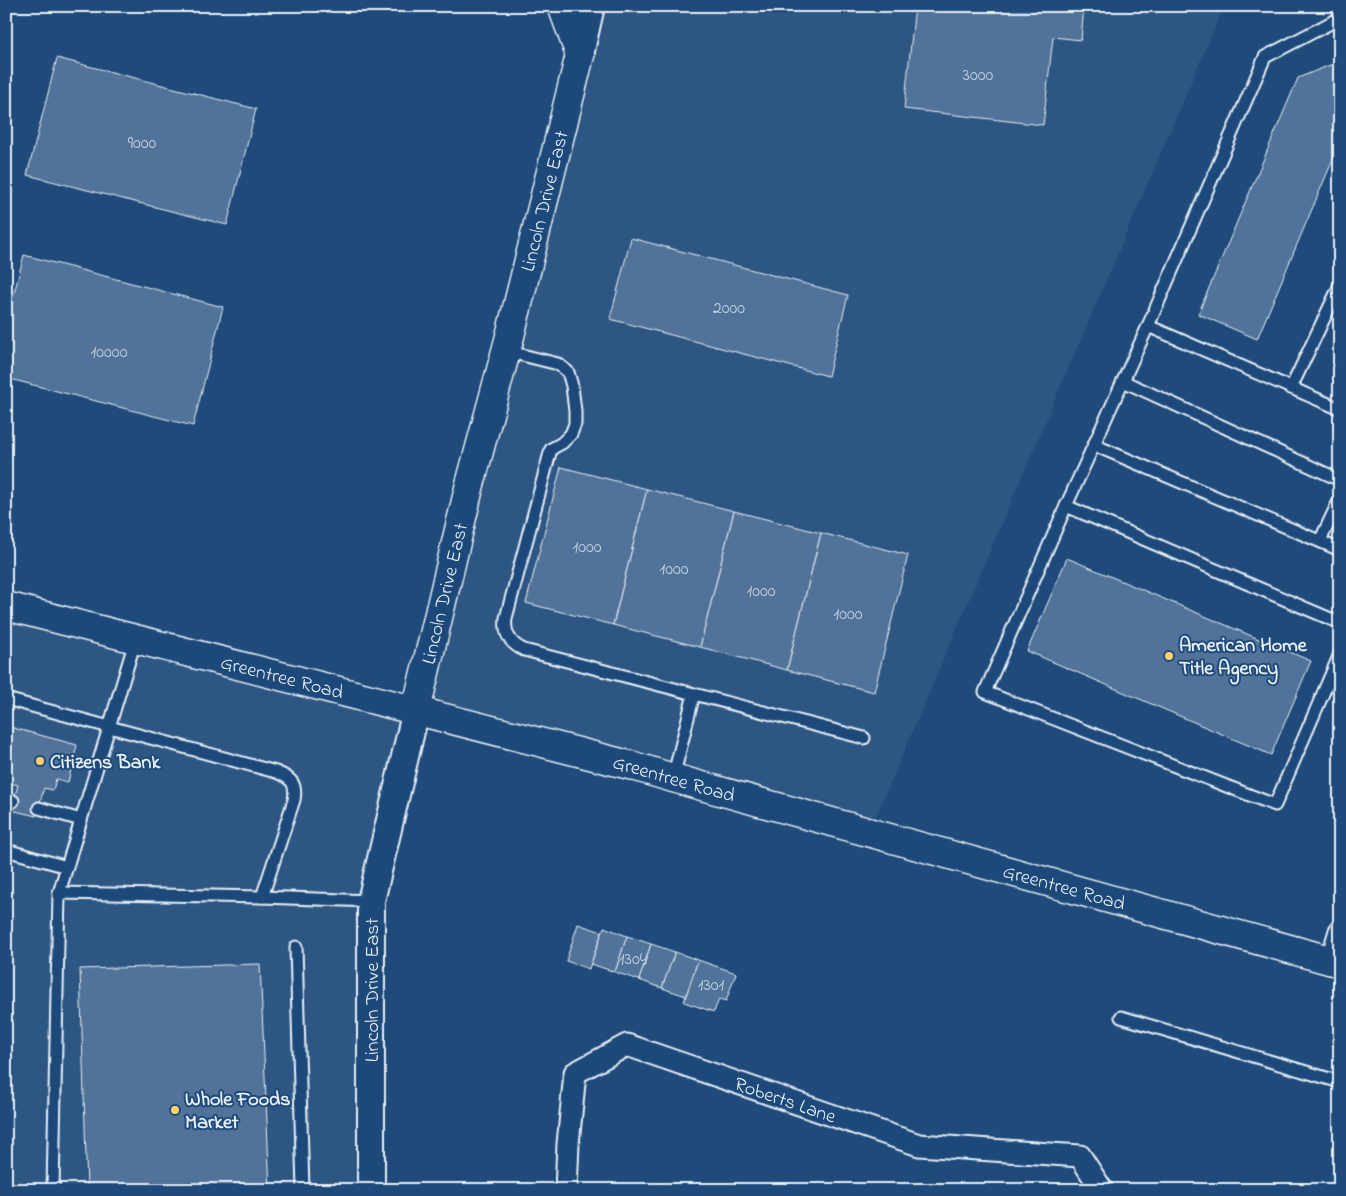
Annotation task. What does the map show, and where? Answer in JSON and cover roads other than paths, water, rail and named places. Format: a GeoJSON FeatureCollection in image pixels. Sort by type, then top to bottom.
{"type":"FeatureCollection","features":[{"type":"Feature","properties":{"kind":"main road"},"geometry":{"type":"LineString","coordinates":[[562,6],[580,55]]}},
{"type":"Feature","properties":{"kind":"main road","name":"Lincoln Drive East"},"geometry":{"type":"LineString","coordinates":[[416,710],[469,488],[506,351],[580,55]]}},
{"type":"Feature","properties":{"kind":"main road","name":"Greentree Road"},"geometry":{"type":"LineString","coordinates":[[6,606],[624,763],[1336,962]]}},
{"type":"Feature","properties":{"kind":"street","name":"Lincoln Drive East"},"geometry":{"type":"LineString","coordinates":[[580,55],[592,6]]}},
{"type":"Feature","properties":{"kind":"street","name":"Lincoln Drive East"},"geometry":{"type":"LineString","coordinates":[[372,1190],[371,901],[416,710]]}},
{"type":"Feature","properties":{"kind":"street"},"geometry":{"type":"LineString","coordinates":[[1336,962],[1340,931]]}},
{"type":"Feature","properties":{"kind":"street","name":"Roberts Lane"},"geometry":{"type":"LineString","coordinates":[[566,1190],[568,1144],[575,1073],[628,1045],[919,1145],[1080,1156],[1102,1190]]}},
{"type":"Feature","properties":{"kind":"lane"},"geometry":{"type":"LineString","coordinates":[[1340,18],[1266,57],[985,692],[1275,805],[1340,654]]}},
{"type":"Feature","properties":{"kind":"lane"},"geometry":{"type":"LineString","coordinates":[[1291,388],[1340,285]]}},
{"type":"Feature","properties":{"kind":"lane"},"geometry":{"type":"LineString","coordinates":[[1148,326],[1340,409]]}},
{"type":"Feature","properties":{"kind":"lane"},"geometry":{"type":"LineString","coordinates":[[506,351],[558,364],[568,372],[576,411],[575,424],[571,434],[562,443],[551,449],[506,618],[506,632],[510,640],[523,649],[864,738]]}},
{"type":"Feature","properties":{"kind":"lane"},"geometry":{"type":"LineString","coordinates":[[1123,381],[1340,480]]}},
{"type":"Feature","properties":{"kind":"lane"},"geometry":{"type":"LineString","coordinates":[[1094,444],[1340,550]]}},
{"type":"Feature","properties":{"kind":"lane"},"geometry":{"type":"LineString","coordinates":[[1320,542],[1340,500]]}},
{"type":"Feature","properties":{"kind":"lane"},"geometry":{"type":"LineString","coordinates":[[1066,506],[1340,623]]}},
{"type":"Feature","properties":{"kind":"lane"},"geometry":{"type":"LineString","coordinates":[[53,1190],[59,893],[136,638]]}},
{"type":"Feature","properties":{"kind":"lane"},"geometry":{"type":"LineString","coordinates":[[673,778],[694,694]]}},
{"type":"Feature","properties":{"kind":"lane"},"geometry":{"type":"LineString","coordinates":[[6,699],[285,775],[292,782],[295,789],[294,800],[262,896]]}},
{"type":"Feature","properties":{"kind":"lane"},"geometry":{"type":"LineString","coordinates":[[39,808],[81,820]]}},
{"type":"Feature","properties":{"kind":"lane"},"geometry":{"type":"LineString","coordinates":[[6,850],[67,867]]}},
{"type":"Feature","properties":{"kind":"lane"},"geometry":{"type":"LineString","coordinates":[[59,893],[262,896],[371,901]]}},
{"type":"Feature","properties":{"kind":"lane"},"geometry":{"type":"LineString","coordinates":[[296,947],[303,1190]]}},
{"type":"Feature","properties":{"kind":"lane"},"geometry":{"type":"LineString","coordinates":[[1121,1017],[1340,1082]]}},
{"type":"Feature","properties":{"kind":"place","name":"American Home Title Agency"},"geometry":{"type":"Point","coordinates":[1169,656]}},
{"type":"Feature","properties":{"kind":"place","name":"Citizens Bank"},"geometry":{"type":"Point","coordinates":[40,761]}},
{"type":"Feature","properties":{"kind":"place","name":"Whole Foods Market"},"geometry":{"type":"Point","coordinates":[175,1110]}}]}
